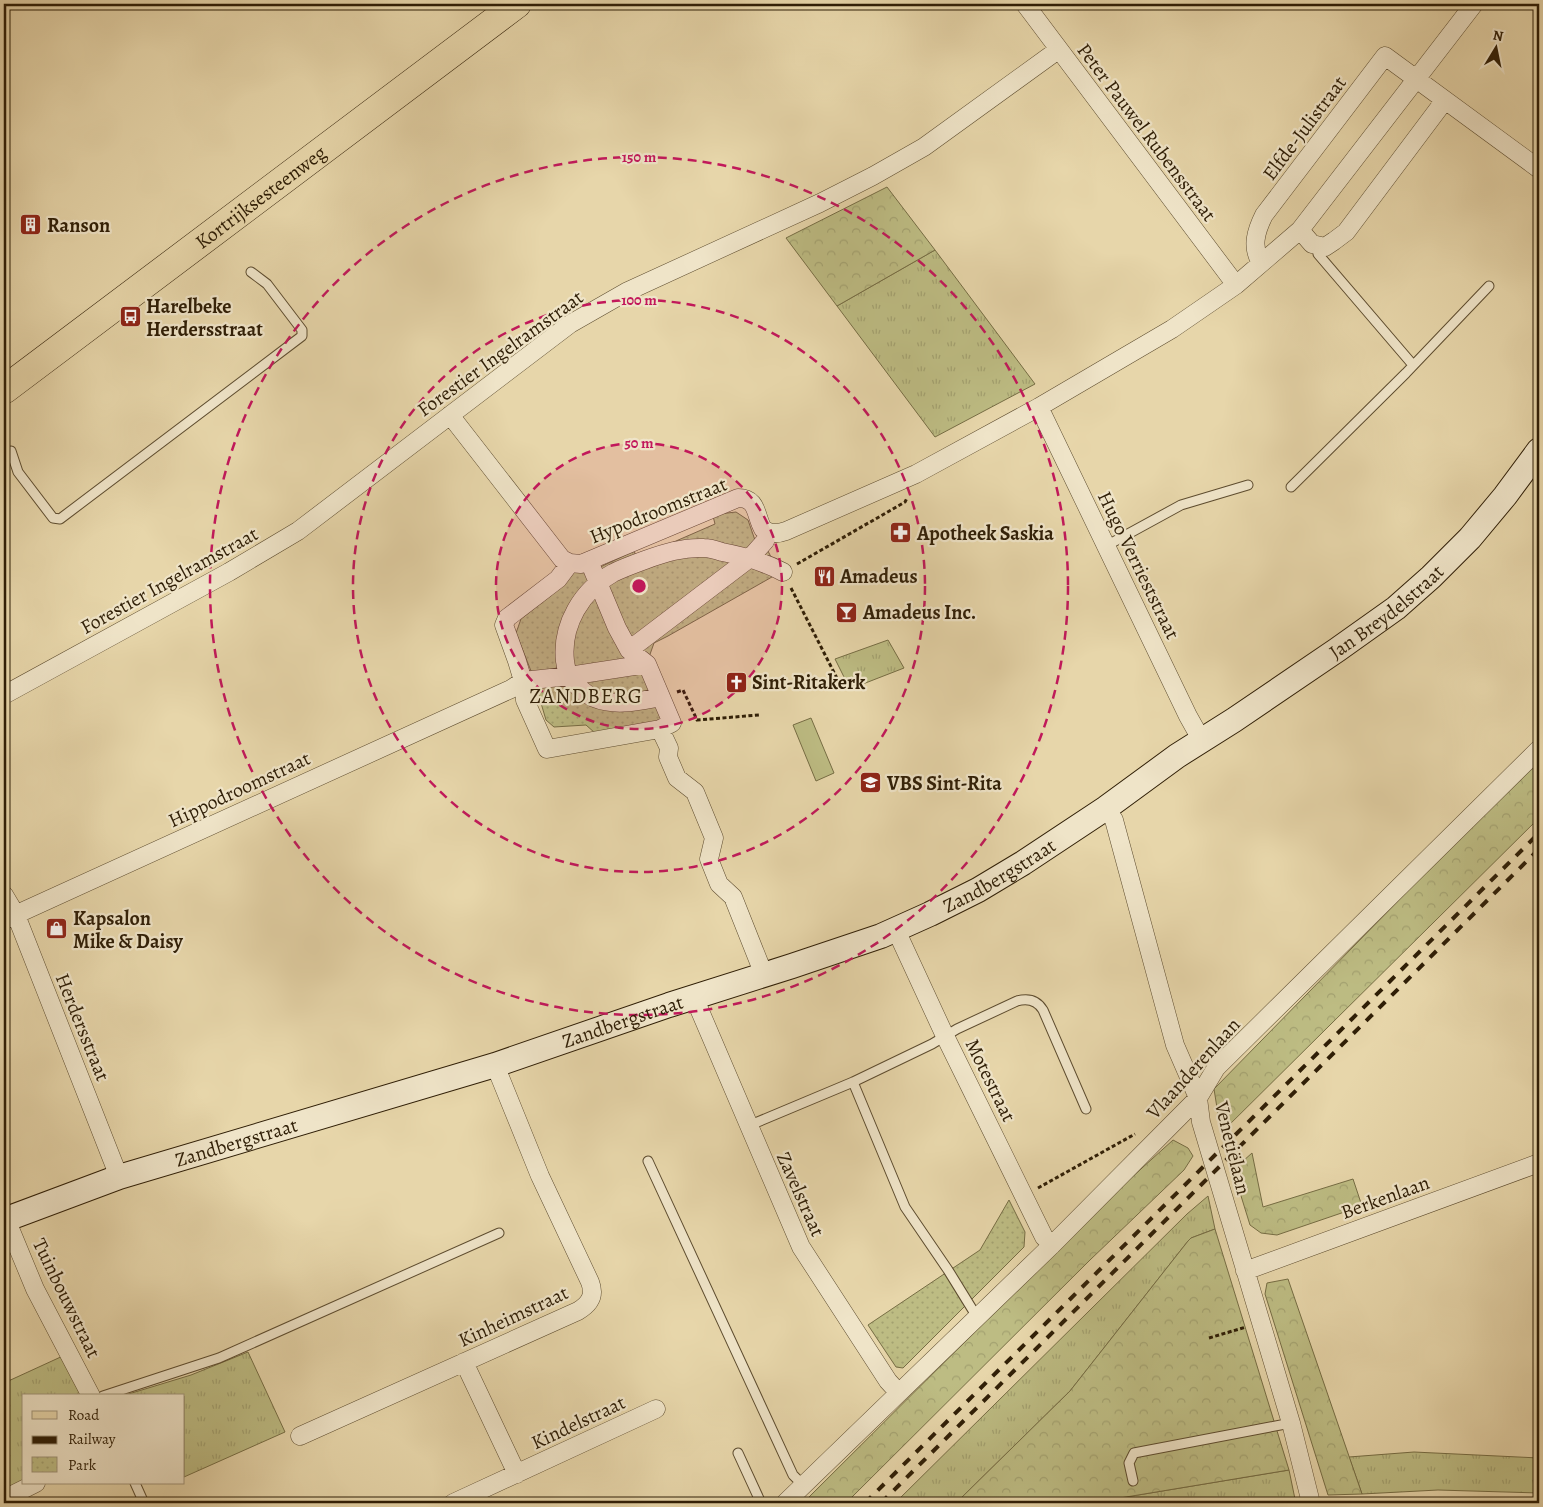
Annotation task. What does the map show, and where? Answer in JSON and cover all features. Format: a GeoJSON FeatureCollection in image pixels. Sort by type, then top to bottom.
{"type":"FeatureCollection","features":[{"type":"Feature","properties":{"kind":"main road","name":"Kortrijksesteenweg"},"geometry":{"type":"LineString","coordinates":[[4,390],[516,4]]}},
{"type":"Feature","properties":{"kind":"street","name":"Peter Pauwel Rubensstraat"},"geometry":{"type":"LineString","coordinates":[[1024,4],[1236,285]]}},
{"type":"Feature","properties":{"kind":"street"},"geometry":{"type":"LineString","coordinates":[[629,650],[750,558],[765,541],[769,532],[778,533],[786,531],[916,474],[1039,407],[1172,329],[1236,285],[1300,230],[1474,4]]}},
{"type":"Feature","properties":{"kind":"street","name":"Forestier Ingelramstraat"},"geometry":{"type":"LineString","coordinates":[[4,695],[229,572],[289,537],[570,324],[626,292],[820,203],[873,176],[924,147],[1058,50]]}},
{"type":"Feature","properties":{"kind":"street","name":"Elfde-Julistraat"},"geometry":{"type":"LineString","coordinates":[[1261,263],[1254,245],[1256,230],[1264,215],[1386,56],[1416,79]]}},
{"type":"Feature","properties":{"kind":"street"},"geometry":{"type":"LineString","coordinates":[[1416,79],[1539,168]]}},
{"type":"Feature","properties":{"kind":"street"},"geometry":{"type":"LineString","coordinates":[[1300,230],[1312,244],[1325,247],[1346,232],[1445,100]]}},
{"type":"Feature","properties":{"kind":"street","name":"Hugo Verrieststraat"},"geometry":{"type":"LineString","coordinates":[[1039,407],[1188,716],[1202,741]]}},
{"type":"Feature","properties":{"kind":"street"},"geometry":{"type":"LineString","coordinates":[[450,415],[562,559],[570,563]]}},
{"type":"Feature","properties":{"kind":"street","name":"Jan Breydelstraat"},"geometry":{"type":"LineString","coordinates":[[1202,741],[1396,608],[1431,577],[1470,538],[1539,450]]}},
{"type":"Feature","properties":{"kind":"street","name":"Hypodroomstraat"},"geometry":{"type":"LineString","coordinates":[[523,681],[504,625],[507,618],[558,579],[570,563],[581,564],[589,561],[738,498],[746,499],[753,503],[761,527],[769,532]]}},
{"type":"Feature","properties":{"kind":"street"},"geometry":{"type":"LineString","coordinates":[[661,697],[633,702],[606,701],[593,698],[583,691],[569,676],[565,656],[565,640],[574,612],[582,601],[612,574],[665,552],[705,548],[750,558],[784,572]]}},
{"type":"Feature","properties":{"kind":"street"},"geometry":{"type":"LineString","coordinates":[[589,561],[617,628],[629,650],[647,664],[672,723],[660,729],[547,749],[525,700],[523,681],[647,664]]}},
{"type":"Feature","properties":{"kind":"street","name":"Hippodroomstraat"},"geometry":{"type":"LineString","coordinates":[[10,917],[511,689],[523,681]]}},
{"type":"Feature","properties":{"kind":"street"},"geometry":{"type":"LineString","coordinates":[[660,729],[669,748],[668,757],[677,778],[695,792],[714,838],[709,859],[719,884],[733,897],[764,974]]}},
{"type":"Feature","properties":{"kind":"street","name":"Zandbergstraat"},"geometry":{"type":"LineString","coordinates":[[5,1219],[119,1177],[495,1065],[896,930],[986,885],[1023,863],[1106,808],[1177,756],[1202,741]]}},
{"type":"Feature","properties":{"kind":"street","name":"Vlaanderenlaan"},"geometry":{"type":"LineString","coordinates":[[785,1503],[1052,1245],[1198,1098],[1216,1068],[1539,749]]}},
{"type":"Feature","properties":{"kind":"street","name":"Venetiëlaan"},"geometry":{"type":"LineString","coordinates":[[1106,808],[1114,820],[1175,1045],[1198,1098],[1201,1122],[1291,1423],[1311,1503]]}},
{"type":"Feature","properties":{"kind":"street","name":"Herdersstraat"},"geometry":{"type":"LineString","coordinates":[[4,895],[10,917],[119,1177]]}},
{"type":"Feature","properties":{"kind":"street","name":"Motestraat"},"geometry":{"type":"LineString","coordinates":[[896,930],[945,1036],[1044,1237],[1052,1245]]}},
{"type":"Feature","properties":{"kind":"street","name":"Zavelstraat"},"geometry":{"type":"LineString","coordinates":[[694,997],[801,1247],[888,1380],[898,1392]]}},
{"type":"Feature","properties":{"kind":"street","name":"Kinheimstraat"},"geometry":{"type":"LineString","coordinates":[[300,1436],[578,1311],[589,1302],[592,1294],[590,1282],[540,1176],[495,1065]]}},
{"type":"Feature","properties":{"kind":"street","name":"Berkenlaan"},"geometry":{"type":"LineString","coordinates":[[1245,1272],[1539,1163]]}},
{"type":"Feature","properties":{"kind":"street","name":"Tuinbouwstraat"},"geometry":{"type":"LineString","coordinates":[[5,1219],[35,1289],[90,1394]]}},
{"type":"Feature","properties":{"kind":"street","name":"Kindelstraat"},"geometry":{"type":"LineString","coordinates":[[464,1362],[517,1474]]}},
{"type":"Feature","properties":{"kind":"street","name":"Kindelstraat"},"geometry":{"type":"LineString","coordinates":[[453,1503],[656,1409]]}},
{"type":"Feature","properties":{"kind":"street"},"geometry":{"type":"LineString","coordinates":[[4,1499],[34,1484]]}},
{"type":"Feature","properties":{"kind":"lane"},"geometry":{"type":"LineString","coordinates":[[1318,245],[1318,254],[1413,365]]}},
{"type":"Feature","properties":{"kind":"lane"},"geometry":{"type":"LineString","coordinates":[[11,451],[18,472],[53,518],[60,519],[302,336],[302,330],[268,284],[251,272]]}},
{"type":"Feature","properties":{"kind":"lane"},"geometry":{"type":"LineString","coordinates":[[1291,487],[1489,286]]}},
{"type":"Feature","properties":{"kind":"lane"},"geometry":{"type":"LineString","coordinates":[[1106,546],[1181,505],[1248,485]]}},
{"type":"Feature","properties":{"kind":"lane"},"geometry":{"type":"LineString","coordinates":[[748,1126],[853,1082],[932,1044],[957,1028],[1018,1001],[1025,1000],[1036,1002],[1043,1010],[1086,1109]]}},
{"type":"Feature","properties":{"kind":"lane"},"geometry":{"type":"LineString","coordinates":[[853,1082],[905,1207],[977,1317]]}},
{"type":"Feature","properties":{"kind":"lane"},"geometry":{"type":"LineString","coordinates":[[648,1161],[793,1475],[804,1486]]}},
{"type":"Feature","properties":{"kind":"lane"},"geometry":{"type":"LineString","coordinates":[[110,1394],[219,1358],[499,1233]]}},
{"type":"Feature","properties":{"kind":"lane"},"geometry":{"type":"LineString","coordinates":[[1133,1481],[1129,1463],[1134,1453],[1291,1423]]}},
{"type":"Feature","properties":{"kind":"lane"},"geometry":{"type":"LineString","coordinates":[[738,1453],[761,1503]]}},
{"type":"Feature","properties":{"kind":"lane"},"geometry":{"type":"LineString","coordinates":[[135,1484],[144,1503]]}},
{"type":"Feature","properties":{"kind":"path"},"geometry":{"type":"LineString","coordinates":[[844,692],[784,572],[905,502],[916,474]]}},
{"type":"Feature","properties":{"kind":"path"},"geometry":{"type":"LineString","coordinates":[[661,697],[683,690],[697,720],[759,715]]}},
{"type":"Feature","properties":{"kind":"path"},"geometry":{"type":"LineString","coordinates":[[1024,1196],[1136,1133]]}},
{"type":"Feature","properties":{"kind":"path"},"geometry":{"type":"LineString","coordinates":[[1209,1338],[1260,1323]]}},
{"type":"Feature","properties":{"kind":"green space"},"geometry":{"type":"Polygon","coordinates":[[[887,187],[935,250],[837,306],[786,238],[887,187]]]}},
{"type":"Feature","properties":{"kind":"green space"},"geometry":{"type":"Polygon","coordinates":[[[935,250],[1035,384],[935,437],[837,306],[935,250]]]}},
{"type":"Feature","properties":{"kind":"green space"},"geometry":{"type":"Polygon","coordinates":[[[736,512],[748,520],[756,543],[768,551],[779,573],[654,643],[648,660],[676,725],[595,733],[586,725],[554,727],[546,720],[533,676],[516,633],[521,619],[553,594],[569,572],[596,569],[634,551],[637,558],[715,524],[713,516],[736,512]]]}},
{"type":"Feature","properties":{"kind":"green space"},"geometry":{"type":"Polygon","coordinates":[[[888,640],[904,668],[850,689],[835,659],[888,640]]]}},
{"type":"Feature","properties":{"kind":"green space"},"geometry":{"type":"Polygon","coordinates":[[[811,718],[834,773],[816,781],[793,725],[811,718]]]}},
{"type":"Feature","properties":{"kind":"green space"},"geometry":{"type":"Polygon","coordinates":[[[1539,757],[1539,818],[1221,1133],[1214,1089],[1539,757]]]}},
{"type":"Feature","properties":{"kind":"green space"},"geometry":{"type":"Polygon","coordinates":[[[1173,1140],[1188,1148],[1193,1156],[1184,1170],[1090,1260],[846,1503],[803,1503],[1121,1187],[1173,1140]]]}},
{"type":"Feature","properties":{"kind":"green space"},"geometry":{"type":"Polygon","coordinates":[[[1252,1153],[1263,1207],[1353,1179],[1362,1206],[1277,1235],[1261,1233],[1250,1225],[1233,1170],[1252,1153]]]}},
{"type":"Feature","properties":{"kind":"green space"},"geometry":{"type":"Polygon","coordinates":[[[1208,1196],[1215,1229],[1191,1238],[1188,1241],[1070,1391],[956,1503],[895,1503],[1187,1214],[1208,1196]]]}},
{"type":"Feature","properties":{"kind":"green space"},"geometry":{"type":"Polygon","coordinates":[[[1009,1200],[1025,1232],[1024,1247],[903,1368],[896,1367],[868,1325],[980,1250],[1009,1200]]]}},
{"type":"Feature","properties":{"kind":"green space"},"geometry":{"type":"Polygon","coordinates":[[[1215,1229],[1289,1470],[1096,1503],[956,1503],[1070,1391],[1188,1241],[1191,1238],[1215,1229]]]}},
{"type":"Feature","properties":{"kind":"green space"},"geometry":{"type":"Polygon","coordinates":[[[1288,1279],[1362,1494],[1328,1495],[1265,1294],[1267,1283],[1288,1279]]]}},
{"type":"Feature","properties":{"kind":"green space"},"geometry":{"type":"Polygon","coordinates":[[[248,1352],[285,1432],[185,1477],[185,1394],[129,1394],[191,1375],[248,1352]]]}},
{"type":"Feature","properties":{"kind":"green space"},"geometry":{"type":"Polygon","coordinates":[[[65,1355],[84,1394],[22,1394],[22,1484],[4,1494],[4,1383],[65,1355]]]}},
{"type":"Feature","properties":{"kind":"green space"},"geometry":{"type":"Polygon","coordinates":[[[1414,1452],[1539,1458],[1539,1493],[1438,1490],[1362,1494],[1349,1457],[1414,1452]]]}},
{"type":"Feature","properties":{"kind":"green space"},"geometry":{"type":"Polygon","coordinates":[[[1289,1470],[1295,1499],[1277,1503],[1096,1503],[1108,1500],[1289,1470]]]}},
{"type":"Feature","properties":{"kind":"railway"},"geometry":{"type":"LineString","coordinates":[[865,1503],[1539,833]]}},
{"type":"Feature","properties":{"kind":"railway"},"geometry":{"type":"LineString","coordinates":[[881,1503],[1539,849]]}},
{"type":"Feature","properties":{"kind":"railway"},"geometry":{"type":"LineString","coordinates":[[1423,1503],[1516,1503]]}},
{"type":"Feature","properties":{"kind":"place","name":"Ranson"},"geometry":{"type":"Point","coordinates":[31,225]}},
{"type":"Feature","properties":{"kind":"place","name":"Harelbeke Herdersstraat"},"geometry":{"type":"Point","coordinates":[130,317]}},
{"type":"Feature","properties":{"kind":"place","name":"Apotheek Saskia"},"geometry":{"type":"Point","coordinates":[901,533]}},
{"type":"Feature","properties":{"kind":"place","name":"Amadeus"},"geometry":{"type":"Point","coordinates":[824,576]}},
{"type":"Feature","properties":{"kind":"place","name":"Amadeus Inc."},"geometry":{"type":"Point","coordinates":[847,612]}},
{"type":"Feature","properties":{"kind":"place","name":"Sint-Ritakerk"},"geometry":{"type":"Point","coordinates":[736,682]}},
{"type":"Feature","properties":{"kind":"place","name":"VBS Sint-Rita"},"geometry":{"type":"Point","coordinates":[871,783]}},
{"type":"Feature","properties":{"kind":"place","name":"Kapsalon Mike & Daisy"},"geometry":{"type":"Point","coordinates":[57,929]}},
{"type":"Feature","properties":{"kind":"district","name":"ZANDBERG"},"geometry":{"type":"Point","coordinates":[586,696]}}]}
